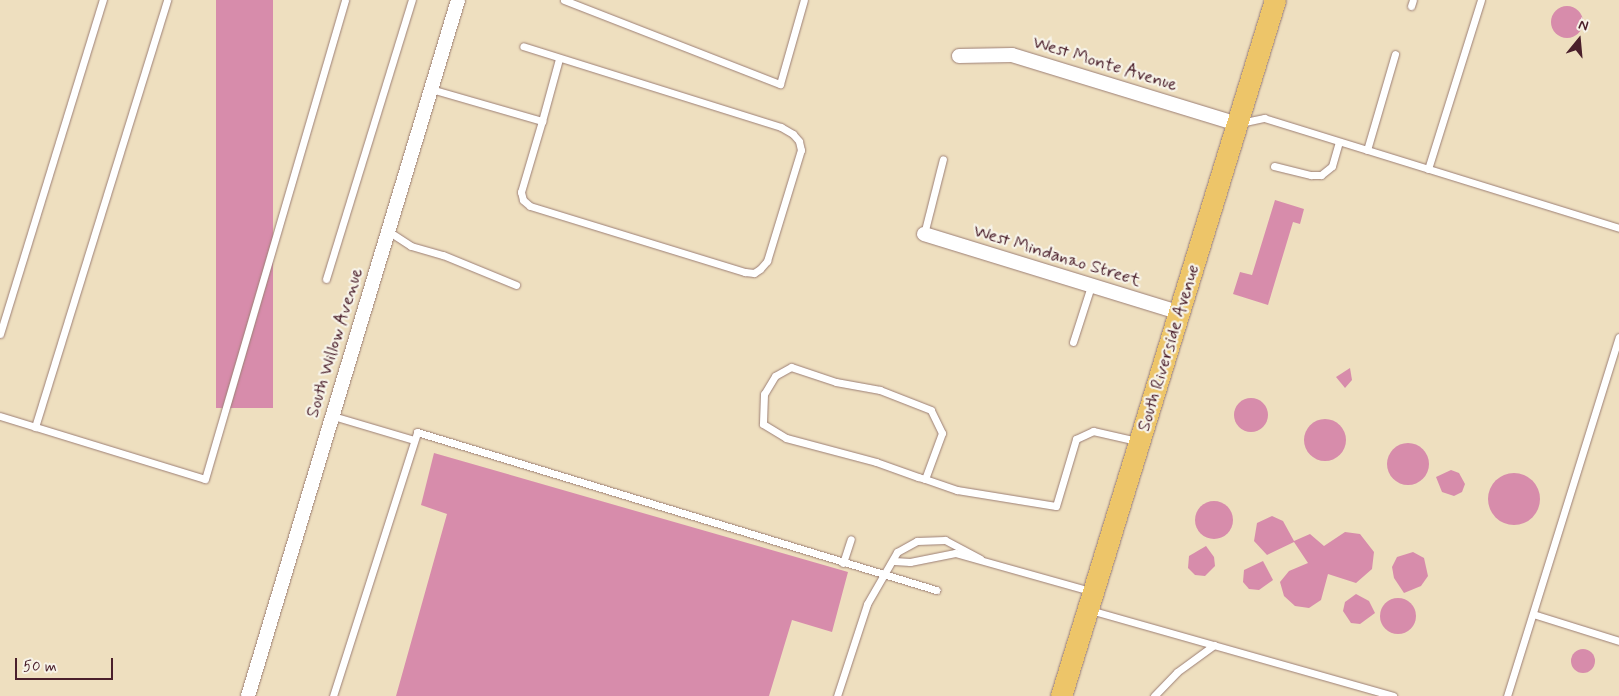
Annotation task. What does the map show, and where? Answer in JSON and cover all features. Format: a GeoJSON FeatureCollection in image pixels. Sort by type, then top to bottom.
{"type":"FeatureCollection","features":[{"type":"Feature","properties":{"kind":"main road","name":"South Riverside Avenue"},"geometry":{"type":"LineString","coordinates":[[1061,696],[1275,0]]}},
{"type":"Feature","properties":{"kind":"street","name":"South Willow Avenue"},"geometry":{"type":"LineString","coordinates":[[248,696],[458,0]]}},
{"type":"Feature","properties":{"kind":"street","name":"West Monte Avenue"},"geometry":{"type":"LineString","coordinates":[[959,56],[1012,55],[1238,124]]}},
{"type":"Feature","properties":{"kind":"street","name":"West Mindanao Street"},"geometry":{"type":"LineString","coordinates":[[924,234],[1180,313]]}},
{"type":"Feature","properties":{"kind":"lane"},"geometry":{"type":"LineString","coordinates":[[0,334],[103,0]]}},
{"type":"Feature","properties":{"kind":"lane"},"geometry":{"type":"LineString","coordinates":[[35,427],[167,0]]}},
{"type":"Feature","properties":{"kind":"lane"},"geometry":{"type":"LineString","coordinates":[[0,416],[205,479],[345,0]]}},
{"type":"Feature","properties":{"kind":"lane"},"geometry":{"type":"LineString","coordinates":[[326,279],[412,0]]}},
{"type":"Feature","properties":{"kind":"lane"},"geometry":{"type":"LineString","coordinates":[[564,0],[780,84],[804,0]]}},
{"type":"Feature","properties":{"kind":"lane"},"geometry":{"type":"LineString","coordinates":[[1428,169],[1481,0]]}},
{"type":"Feature","properties":{"kind":"lane"},"geometry":{"type":"LineString","coordinates":[[523,46],[782,127],[793,134],[799,141],[801,150],[767,261],[754,273],[745,272],[530,206],[522,200],[520,192],[560,59]]}},
{"type":"Feature","properties":{"kind":"lane"},"geometry":{"type":"LineString","coordinates":[[1367,150],[1395,54]]}},
{"type":"Feature","properties":{"kind":"lane"},"geometry":{"type":"LineString","coordinates":[[431,89],[542,121]]}},
{"type":"Feature","properties":{"kind":"lane"},"geometry":{"type":"LineString","coordinates":[[1238,124],[1264,118],[1619,228]]}},
{"type":"Feature","properties":{"kind":"lane"},"geometry":{"type":"LineString","coordinates":[[1274,166],[1311,175],[1321,175],[1332,166],[1340,142]]}},
{"type":"Feature","properties":{"kind":"lane"},"geometry":{"type":"LineString","coordinates":[[924,234],[943,159]]}},
{"type":"Feature","properties":{"kind":"lane"},"geometry":{"type":"LineString","coordinates":[[388,231],[411,246],[443,255],[516,286]]}},
{"type":"Feature","properties":{"kind":"lane"},"geometry":{"type":"LineString","coordinates":[[1073,342],[1091,286]]}},
{"type":"Feature","properties":{"kind":"lane"},"geometry":{"type":"LineString","coordinates":[[1507,696],[1618,346],[1619,337]]}},
{"type":"Feature","properties":{"kind":"lane"},"geometry":{"type":"LineString","coordinates":[[925,479],[942,433],[931,410],[880,390],[836,382],[791,367],[775,376],[764,394],[763,424],[786,438],[876,462],[925,479],[957,490],[1056,506],[1076,439],[1093,431],[1140,441]]}},
{"type":"Feature","properties":{"kind":"lane"},"geometry":{"type":"LineString","coordinates":[[333,416],[414,440]]}},
{"type":"Feature","properties":{"kind":"lane"},"geometry":{"type":"LineString","coordinates":[[333,696],[417,432],[936,590]]}},
{"type":"Feature","properties":{"kind":"lane"},"geometry":{"type":"LineString","coordinates":[[843,562],[851,539]]}},
{"type":"Feature","properties":{"kind":"lane"},"geometry":{"type":"LineString","coordinates":[[837,696],[860,621],[884,575],[894,561],[897,552],[917,541],[945,540],[980,559]]}},
{"type":"Feature","properties":{"kind":"lane"},"geometry":{"type":"LineString","coordinates":[[894,561],[910,562],[955,553],[980,559],[1214,645],[1393,696]]}},
{"type":"Feature","properties":{"kind":"lane"},"geometry":{"type":"LineString","coordinates":[[1533,614],[1619,641]]}},
{"type":"Feature","properties":{"kind":"lane"},"geometry":{"type":"LineString","coordinates":[[1154,696],[1177,672],[1214,645]]}},
{"type":"Feature","properties":{"kind":"building"},"geometry":{"type":"Polygon","coordinates":[[[216,0],[273,0],[273,408],[216,408],[216,0]]]}},
{"type":"Feature","properties":{"kind":"building"},"geometry":{"type":"Polygon","coordinates":[[[1567,6],[1578,11],[1583,22],[1578,33],[1567,38],[1556,33],[1551,22],[1556,11],[1567,6]]]}},
{"type":"Feature","properties":{"kind":"building"},"geometry":{"type":"Polygon","coordinates":[[[1275,200],[1304,209],[1300,224],[1293,222],[1268,305],[1233,294],[1240,272],[1252,275],[1275,200]]]}},
{"type":"Feature","properties":{"kind":"building"},"geometry":{"type":"Polygon","coordinates":[[[1350,368],[1352,380],[1345,388],[1336,377],[1350,368]]]}},
{"type":"Feature","properties":{"kind":"building"},"geometry":{"type":"Polygon","coordinates":[[[1251,398],[1258,399],[1263,403],[1267,408],[1267,422],[1263,427],[1258,431],[1251,432],[1244,431],[1239,427],[1235,422],[1234,415],[1235,408],[1239,403],[1244,399],[1251,398]]]}},
{"type":"Feature","properties":{"kind":"building"},"geometry":{"type":"Polygon","coordinates":[[[1325,419],[1340,425],[1346,440],[1340,455],[1325,461],[1310,455],[1304,440],[1310,425],[1325,419]]]}},
{"type":"Feature","properties":{"kind":"building"},"geometry":{"type":"Polygon","coordinates":[[[1412,443],[1420,446],[1426,452],[1429,464],[1426,476],[1420,482],[1404,485],[1396,482],[1390,476],[1387,460],[1390,452],[1396,446],[1412,443]]]}},
{"type":"Feature","properties":{"kind":"building"},"geometry":{"type":"Polygon","coordinates":[[[434,453],[848,572],[832,632],[792,620],[769,696],[396,696],[447,514],[421,505],[434,453]]]}},
{"type":"Feature","properties":{"kind":"building"},"geometry":{"type":"Polygon","coordinates":[[[1451,470],[1459,473],[1465,484],[1462,492],[1454,496],[1442,492],[1436,477],[1451,470]]]}},
{"type":"Feature","properties":{"kind":"building"},"geometry":{"type":"Polygon","coordinates":[[[1509,473],[1519,473],[1528,477],[1536,485],[1540,499],[1536,513],[1528,521],[1519,525],[1509,525],[1500,521],[1492,513],[1488,504],[1488,494],[1492,485],[1500,477],[1509,473]]]}},
{"type":"Feature","properties":{"kind":"building"},"geometry":{"type":"Polygon","coordinates":[[[1214,501],[1221,502],[1227,507],[1232,513],[1232,527],[1227,533],[1221,538],[1214,539],[1207,538],[1201,533],[1196,527],[1195,520],[1196,513],[1201,507],[1207,502],[1214,501]]]}},
{"type":"Feature","properties":{"kind":"building"},"geometry":{"type":"Polygon","coordinates":[[[1272,516],[1283,521],[1294,541],[1310,534],[1324,546],[1345,532],[1360,534],[1374,552],[1372,569],[1356,583],[1328,574],[1321,600],[1309,608],[1295,606],[1284,596],[1280,582],[1289,571],[1308,563],[1294,542],[1267,555],[1254,541],[1257,523],[1272,516]]]}},
{"type":"Feature","properties":{"kind":"building"},"geometry":{"type":"Polygon","coordinates":[[[1206,546],[1214,557],[1215,566],[1205,576],[1195,575],[1188,568],[1189,556],[1206,546]]]}},
{"type":"Feature","properties":{"kind":"building"},"geometry":{"type":"Polygon","coordinates":[[[1413,552],[1424,558],[1428,576],[1421,586],[1404,593],[1394,578],[1392,567],[1397,557],[1413,552]]]}},
{"type":"Feature","properties":{"kind":"building"},"geometry":{"type":"Polygon","coordinates":[[[1263,561],[1273,580],[1259,590],[1249,589],[1243,582],[1244,570],[1263,561]]]}},
{"type":"Feature","properties":{"kind":"building"},"geometry":{"type":"Polygon","coordinates":[[[1356,594],[1369,601],[1375,613],[1360,624],[1351,623],[1343,611],[1345,602],[1356,594]]]}},
{"type":"Feature","properties":{"kind":"building"},"geometry":{"type":"Polygon","coordinates":[[[1398,598],[1405,599],[1411,603],[1415,609],[1415,623],[1411,629],[1405,633],[1398,634],[1391,633],[1385,629],[1381,623],[1380,616],[1381,609],[1385,603],[1391,599],[1398,598]]]}},
{"type":"Feature","properties":{"kind":"building"},"geometry":{"type":"Polygon","coordinates":[[[1583,649],[1592,652],[1595,661],[1592,670],[1583,673],[1574,670],[1571,661],[1574,652],[1583,649]]]}}]}
